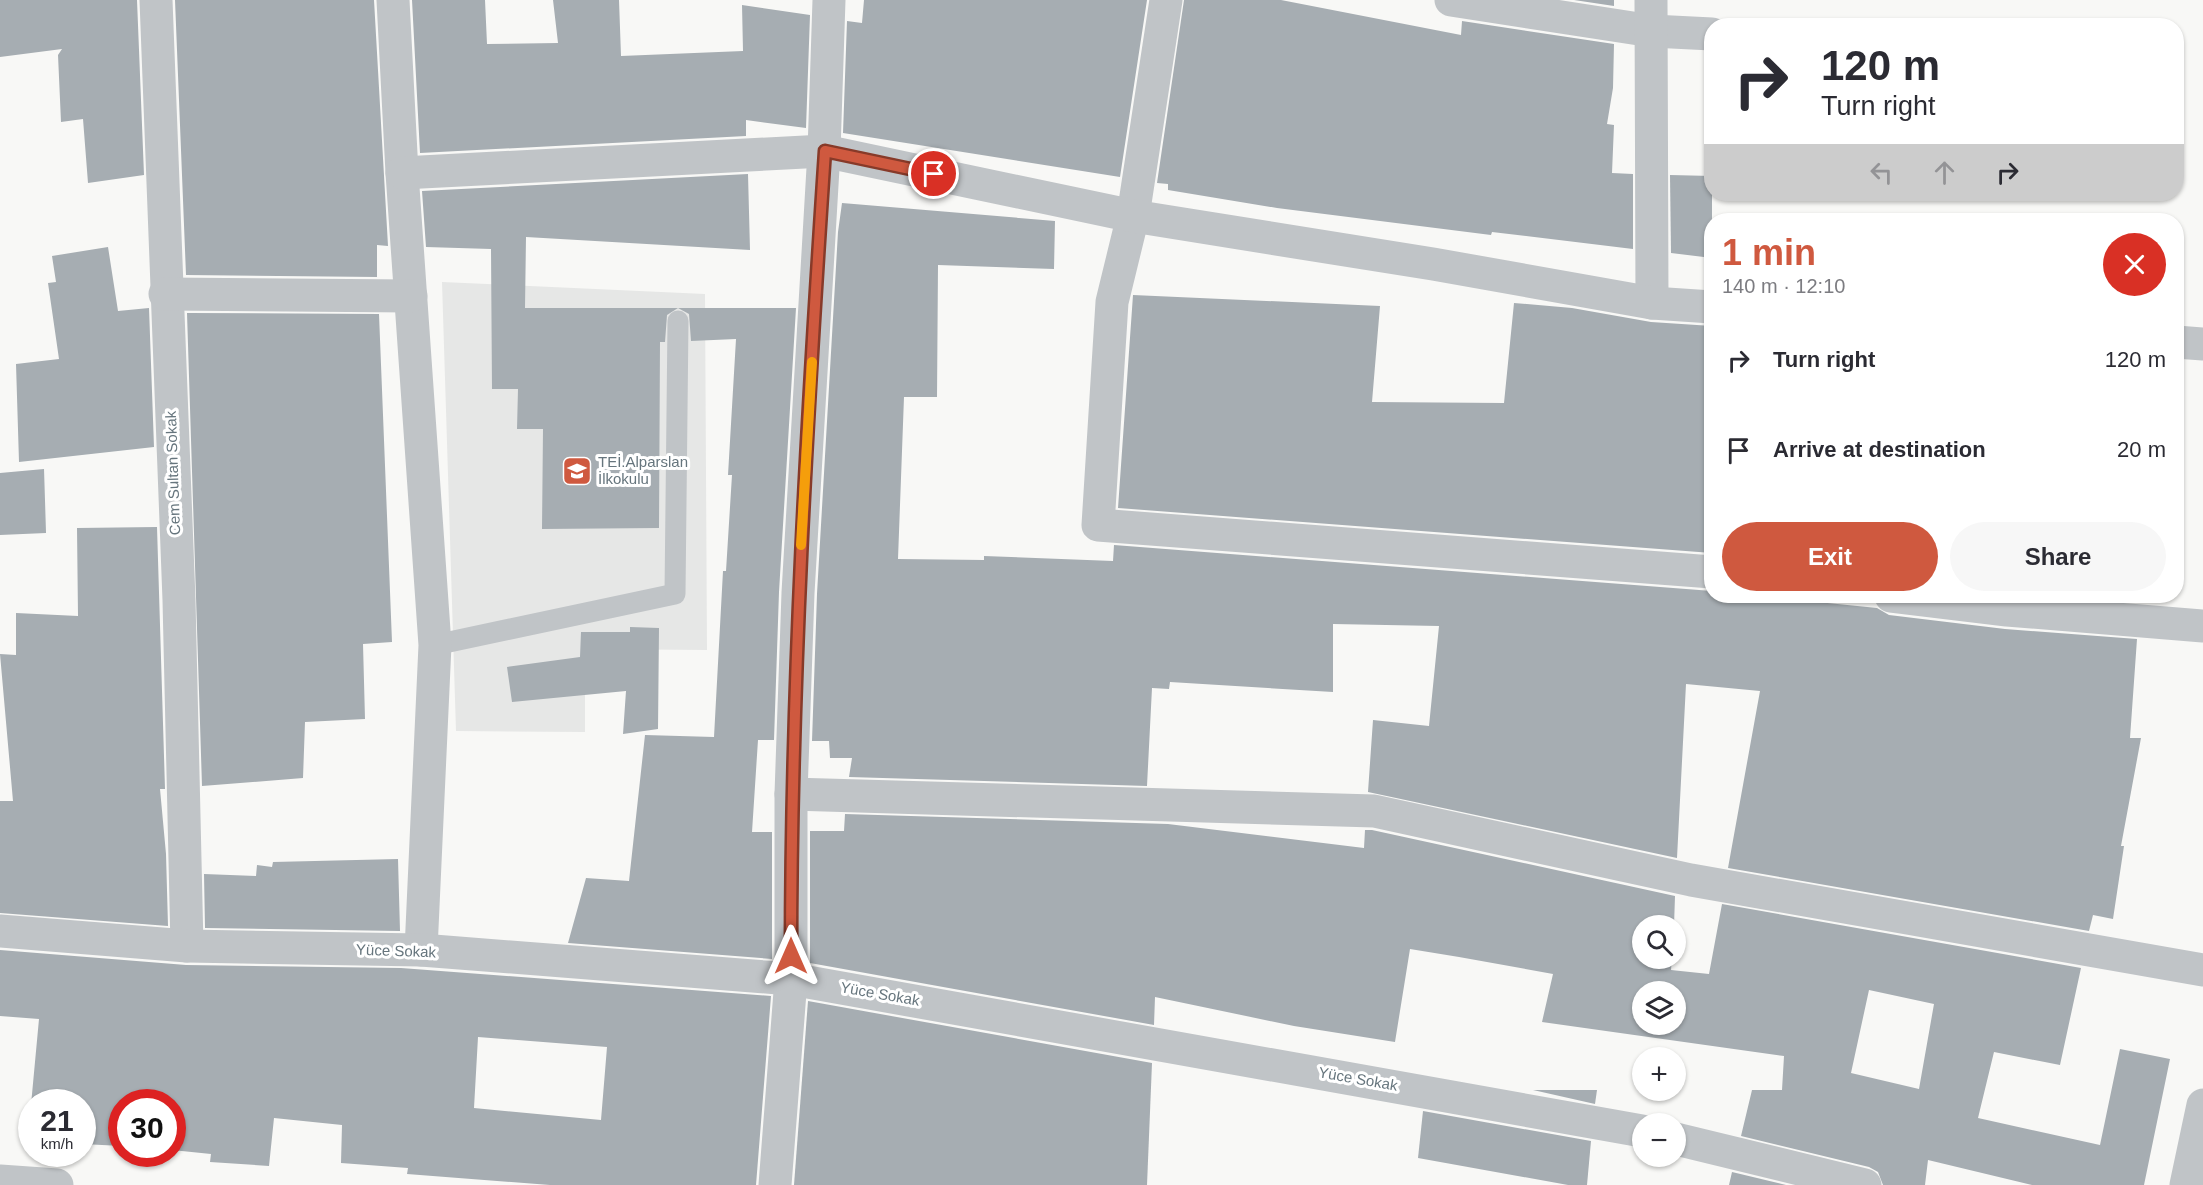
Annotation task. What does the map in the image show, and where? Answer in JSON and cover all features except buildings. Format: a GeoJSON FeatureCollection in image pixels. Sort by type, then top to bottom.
{"type":"FeatureCollection","features":[{"type":"Feature","properties":{"kind":"street","name":"Cem Sultan Sokak"},"geometry":{"type":"LineString","coordinates":[[156,0],[165,294],[179,600],[187,946]]}},
{"type":"Feature","properties":{"kind":"street"},"geometry":{"type":"LineString","coordinates":[[393,0],[402,173],[435,645],[421,950]]}},
{"type":"Feature","properties":{"kind":"street"},"geometry":{"type":"LineString","coordinates":[[775,1185],[791,979],[791,794],[798,593],[825,151],[829,0]]}},
{"type":"Feature","properties":{"kind":"street"},"geometry":{"type":"LineString","coordinates":[[1166,0],[1133,216],[1112,302],[1098,525],[1704,571]]}},
{"type":"Feature","properties":{"kind":"street"},"geometry":{"type":"LineString","coordinates":[[1451,0],[1652,15],[1704,31]]}},
{"type":"Feature","properties":{"kind":"street"},"geometry":{"type":"LineString","coordinates":[[1652,15],[1652,303]]}},
{"type":"Feature","properties":{"kind":"street"},"geometry":{"type":"LineString","coordinates":[[402,173],[825,151],[1133,216],[1433,264],[1652,303],[1704,306]]}},
{"type":"Feature","properties":{"kind":"street"},"geometry":{"type":"LineString","coordinates":[[165,294],[411,296]]}},
{"type":"Feature","properties":{"kind":"street"},"geometry":{"type":"LineString","coordinates":[[2184,343],[2203,344]]}},
{"type":"Feature","properties":{"kind":"street"},"geometry":{"type":"LineString","coordinates":[[1949,603],[2203,626]]}},
{"type":"Feature","properties":{"kind":"street"},"geometry":{"type":"LineString","coordinates":[[791,794],[1374,811],[1691,880],[2203,970]]}},
{"type":"Feature","properties":{"kind":"street","name":"Yüce Sokak"},"geometry":{"type":"LineString","coordinates":[[0,931],[187,946],[421,950],[791,979],[1632,1129]]}},
{"type":"Feature","properties":{"kind":"street"},"geometry":{"type":"LineString","coordinates":[[2186,1185],[2203,1105]]}},
{"type":"Feature","properties":{"kind":"street"},"geometry":{"type":"LineString","coordinates":[[1686,1141],[1864,1185]]}},
{"type":"Feature","properties":{"kind":"street"},"geometry":{"type":"LineString","coordinates":[[0,1181],[57,1185]]}},
{"type":"Feature","properties":{"kind":"lane"},"geometry":{"type":"LineString","coordinates":[[435,645],[675,594],[678,321]]}},
{"type":"Feature","properties":{"kind":"shaded area","name":"TEİ.Alparslan İlkokulu"},"geometry":{"type":"Polygon","coordinates":[[[442,282],[705,294],[707,650],[585,649],[585,732],[456,731],[442,282]]]}},
{"type":"Feature","properties":{"kind":"slow traffic"},"geometry":{"type":"LineString","coordinates":[[801,545],[812,362]]}},
{"type":"Feature","properties":{"kind":"place","name":"TEİ.Alparslan İlkokulu"},"geometry":{"type":"Point","coordinates":[577,471]}},
{"type":"Feature","properties":{"kind":"route"},"geometry":{"type":"LineString","coordinates":[[791,956],[791,794],[798,593],[825,151],[934,174]]}}]}
